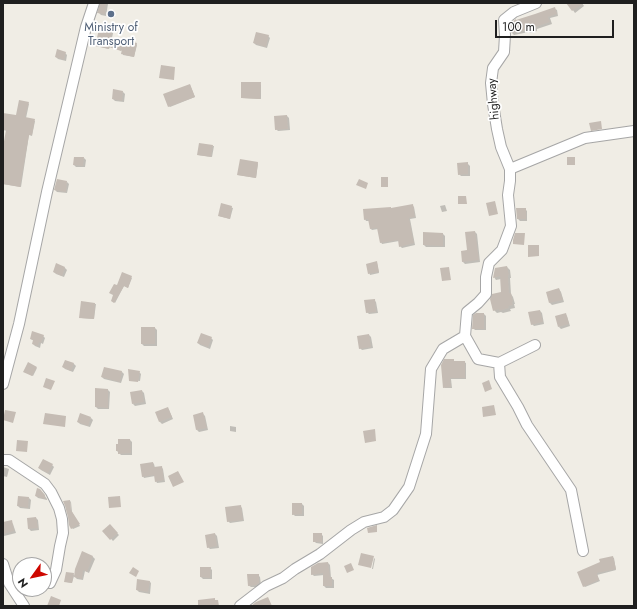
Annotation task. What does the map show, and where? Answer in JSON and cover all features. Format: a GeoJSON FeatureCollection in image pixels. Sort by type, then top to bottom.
{"type":"FeatureCollection","features":[{"type":"Feature","properties":{"kind":"street"},"geometry":{"type":"LineString","coordinates":[[3,384],[19,324],[47,192],[86,27],[94,3]]}},
{"type":"Feature","properties":{"kind":"street","name":"highway"},"geometry":{"type":"LineString","coordinates":[[510,169],[497,129],[491,83],[492,68],[504,52],[504,20],[514,12],[536,3]]}},
{"type":"Feature","properties":{"kind":"street"},"geometry":{"type":"LineString","coordinates":[[535,345],[499,363],[478,359],[465,336],[467,312],[486,294],[486,277],[489,263],[502,250],[511,226],[508,195],[510,169],[585,138],[634,131]]}},
{"type":"Feature","properties":{"kind":"street"},"geometry":{"type":"LineString","coordinates":[[240,606],[266,586],[282,578],[320,554],[364,522],[384,517],[393,510],[409,487],[426,434],[431,369],[443,349],[465,336]]}},
{"type":"Feature","properties":{"kind":"street"},"geometry":{"type":"LineString","coordinates":[[499,363],[500,377],[527,425],[571,490],[584,551]]}},
{"type":"Feature","properties":{"kind":"street"},"geometry":{"type":"LineString","coordinates":[[3,460],[9,460],[45,484],[52,492],[59,508],[62,519],[63,533],[56,570],[52,579]]}},
{"type":"Feature","properties":{"kind":"street"},"geometry":{"type":"LineString","coordinates":[[3,564],[9,583],[24,606]]}},
{"type":"Feature","properties":{"kind":"building"},"geometry":{"type":"Polygon","coordinates":[[[100,3],[106,3],[105,14],[97,13],[100,3]]]}},
{"type":"Feature","properties":{"kind":"building"},"geometry":{"type":"Polygon","coordinates":[[[566,3],[584,3],[572,11],[566,3]]]}},
{"type":"Feature","properties":{"kind":"building"},"geometry":{"type":"Polygon","coordinates":[[[555,7],[557,14],[548,17],[550,22],[535,27],[536,29],[527,32],[527,30],[511,33],[511,23],[516,19],[555,7]]]}},
{"type":"Feature","properties":{"kind":"building"},"geometry":{"type":"Polygon","coordinates":[[[100,25],[113,28],[110,41],[123,45],[124,40],[137,43],[134,57],[121,54],[122,49],[121,51],[109,47],[109,49],[95,46],[100,25]]]}},
{"type":"Feature","properties":{"kind":"building"},"geometry":{"type":"Polygon","coordinates":[[[256,32],[269,35],[266,47],[253,43],[256,32]]]}},
{"type":"Feature","properties":{"kind":"building"},"geometry":{"type":"Polygon","coordinates":[[[57,49],[66,52],[64,60],[55,57],[57,49]]]}},
{"type":"Feature","properties":{"kind":"building"},"geometry":{"type":"Polygon","coordinates":[[[161,65],[175,67],[174,80],[159,78],[161,65]]]}},
{"type":"Feature","properties":{"kind":"building"},"geometry":{"type":"Polygon","coordinates":[[[241,82],[261,82],[260,99],[241,98],[241,82]]]}},
{"type":"Feature","properties":{"kind":"building"},"geometry":{"type":"Polygon","coordinates":[[[190,84],[195,97],[168,107],[163,94],[190,84]]]}},
{"type":"Feature","properties":{"kind":"building"},"geometry":{"type":"Polygon","coordinates":[[[113,89],[123,91],[122,101],[112,99],[113,89]]]}},
{"type":"Feature","properties":{"kind":"building"},"geometry":{"type":"Polygon","coordinates":[[[19,100],[29,102],[25,117],[35,119],[32,135],[29,135],[20,187],[3,184],[3,147],[6,130],[3,130],[3,113],[16,115],[19,100]]]}},
{"type":"Feature","properties":{"kind":"building"},"geometry":{"type":"Polygon","coordinates":[[[287,115],[288,129],[275,130],[274,116],[287,115]]]}},
{"type":"Feature","properties":{"kind":"building"},"geometry":{"type":"Polygon","coordinates":[[[601,121],[602,129],[591,131],[589,123],[601,121]]]}},
{"type":"Feature","properties":{"kind":"building"},"geometry":{"type":"Polygon","coordinates":[[[199,143],[213,145],[211,157],[197,155],[199,143]]]}},
{"type":"Feature","properties":{"kind":"building"},"geometry":{"type":"Polygon","coordinates":[[[74,157],[84,157],[83,166],[73,165],[74,157]]]}},
{"type":"Feature","properties":{"kind":"building"},"geometry":{"type":"Polygon","coordinates":[[[567,157],[575,157],[575,165],[567,165],[567,157]]]}},
{"type":"Feature","properties":{"kind":"building"},"geometry":{"type":"Polygon","coordinates":[[[240,159],[258,162],[256,178],[237,175],[240,159]]]}},
{"type":"Feature","properties":{"kind":"building"},"geometry":{"type":"Polygon","coordinates":[[[468,162],[468,174],[458,175],[457,163],[468,162]]]}},
{"type":"Feature","properties":{"kind":"building"},"geometry":{"type":"Polygon","coordinates":[[[381,177],[388,177],[388,187],[381,187],[381,177]]]}},
{"type":"Feature","properties":{"kind":"building"},"geometry":{"type":"Polygon","coordinates":[[[57,179],[67,181],[66,192],[54,190],[57,179]]]}},
{"type":"Feature","properties":{"kind":"building"},"geometry":{"type":"Polygon","coordinates":[[[359,179],[368,183],[366,189],[356,185],[359,179]]]}},
{"type":"Feature","properties":{"kind":"building"},"geometry":{"type":"Polygon","coordinates":[[[458,196],[466,196],[467,204],[458,204],[458,196]]]}},
{"type":"Feature","properties":{"kind":"building"},"geometry":{"type":"Polygon","coordinates":[[[495,201],[498,214],[489,216],[486,203],[495,201]]]}},
{"type":"Feature","properties":{"kind":"building"},"geometry":{"type":"Polygon","coordinates":[[[221,203],[232,206],[230,219],[218,216],[221,203]]]}},
{"type":"Feature","properties":{"kind":"building"},"geometry":{"type":"Polygon","coordinates":[[[413,204],[415,217],[409,218],[414,243],[399,247],[398,240],[380,243],[377,228],[370,229],[368,219],[364,220],[363,209],[391,208],[413,204]]]}},
{"type":"Feature","properties":{"kind":"building"},"geometry":{"type":"Polygon","coordinates":[[[516,208],[526,208],[526,219],[517,219],[516,208]]]}},
{"type":"Feature","properties":{"kind":"building"},"geometry":{"type":"Polygon","coordinates":[[[475,231],[479,260],[462,262],[461,251],[467,250],[465,232],[475,231]]]}},
{"type":"Feature","properties":{"kind":"building"},"geometry":{"type":"Polygon","coordinates":[[[423,232],[443,233],[443,246],[423,245],[423,232]]]}},
{"type":"Feature","properties":{"kind":"building"},"geometry":{"type":"Polygon","coordinates":[[[515,233],[525,233],[524,245],[513,244],[515,233]]]}},
{"type":"Feature","properties":{"kind":"building"},"geometry":{"type":"Polygon","coordinates":[[[528,245],[539,245],[539,256],[528,257],[528,245]]]}},
{"type":"Feature","properties":{"kind":"building"},"geometry":{"type":"Polygon","coordinates":[[[377,261],[379,272],[368,274],[366,264],[377,261]]]}},
{"type":"Feature","properties":{"kind":"building"},"geometry":{"type":"Polygon","coordinates":[[[56,263],[65,267],[62,276],[53,272],[56,263]]]}},
{"type":"Feature","properties":{"kind":"building"},"geometry":{"type":"Polygon","coordinates":[[[507,266],[509,275],[509,293],[511,293],[513,305],[499,311],[499,309],[493,311],[490,299],[492,294],[501,292],[500,276],[493,278],[495,268],[507,266]]]}},
{"type":"Feature","properties":{"kind":"building"},"geometry":{"type":"Polygon","coordinates":[[[449,267],[451,280],[442,281],[440,268],[449,267]]]}},
{"type":"Feature","properties":{"kind":"building"},"geometry":{"type":"Polygon","coordinates":[[[122,272],[132,276],[128,288],[124,286],[114,303],[111,301],[113,295],[109,293],[114,284],[117,285],[122,272]]]}},
{"type":"Feature","properties":{"kind":"building"},"geometry":{"type":"Polygon","coordinates":[[[559,288],[563,300],[549,303],[546,292],[559,288]]]}},
{"type":"Feature","properties":{"kind":"building"},"geometry":{"type":"Polygon","coordinates":[[[375,299],[376,312],[366,313],[364,300],[375,299]]]}},
{"type":"Feature","properties":{"kind":"building"},"geometry":{"type":"Polygon","coordinates":[[[81,301],[95,303],[94,319],[79,318],[81,301]]]}},
{"type":"Feature","properties":{"kind":"building"},"geometry":{"type":"Polygon","coordinates":[[[540,310],[543,322],[531,325],[528,312],[540,310]]]}},
{"type":"Feature","properties":{"kind":"building"},"geometry":{"type":"Polygon","coordinates":[[[476,313],[484,313],[484,329],[472,329],[473,315],[476,313]]]}},
{"type":"Feature","properties":{"kind":"building"},"geometry":{"type":"Polygon","coordinates":[[[566,313],[569,324],[558,327],[555,316],[566,313]]]}},
{"type":"Feature","properties":{"kind":"building"},"geometry":{"type":"Polygon","coordinates":[[[141,327],[155,327],[155,344],[141,344],[141,327]]]}},
{"type":"Feature","properties":{"kind":"building"},"geometry":{"type":"Polygon","coordinates":[[[32,331],[44,335],[38,346],[32,344],[33,340],[30,339],[32,331]]]}},
{"type":"Feature","properties":{"kind":"building"},"geometry":{"type":"Polygon","coordinates":[[[201,333],[212,337],[208,347],[197,343],[201,333]]]}},
{"type":"Feature","properties":{"kind":"building"},"geometry":{"type":"Polygon","coordinates":[[[369,334],[371,347],[359,349],[357,336],[369,334]]]}},
{"type":"Feature","properties":{"kind":"building"},"geometry":{"type":"Polygon","coordinates":[[[444,359],[465,361],[465,378],[450,378],[451,387],[443,388],[441,365],[444,359]]]}},
{"type":"Feature","properties":{"kind":"building"},"geometry":{"type":"Polygon","coordinates":[[[65,360],[74,363],[71,371],[62,367],[65,360]]]}},
{"type":"Feature","properties":{"kind":"building"},"geometry":{"type":"Polygon","coordinates":[[[28,362],[37,367],[32,376],[23,372],[28,362]]]}},
{"type":"Feature","properties":{"kind":"building"},"geometry":{"type":"Polygon","coordinates":[[[104,367],[122,371],[120,382],[101,377],[104,367]]]}},
{"type":"Feature","properties":{"kind":"building"},"geometry":{"type":"Polygon","coordinates":[[[128,369],[140,371],[138,382],[129,381],[128,369]]]}},
{"type":"Feature","properties":{"kind":"building"},"geometry":{"type":"Polygon","coordinates":[[[46,378],[55,381],[51,390],[43,387],[46,378]]]}},
{"type":"Feature","properties":{"kind":"building"},"geometry":{"type":"Polygon","coordinates":[[[489,380],[492,389],[485,392],[482,383],[489,380]]]}},
{"type":"Feature","properties":{"kind":"building"},"geometry":{"type":"Polygon","coordinates":[[[95,388],[108,389],[108,408],[95,407],[95,388]]]}},
{"type":"Feature","properties":{"kind":"building"},"geometry":{"type":"Polygon","coordinates":[[[142,390],[144,402],[132,404],[130,392],[142,390]]]}},
{"type":"Feature","properties":{"kind":"building"},"geometry":{"type":"Polygon","coordinates":[[[494,405],[496,415],[483,417],[482,407],[494,405]]]}},
{"type":"Feature","properties":{"kind":"building"},"geometry":{"type":"Polygon","coordinates":[[[168,407],[172,417],[159,422],[155,412],[168,407]]]}},
{"type":"Feature","properties":{"kind":"building"},"geometry":{"type":"Polygon","coordinates":[[[5,410],[16,412],[13,423],[3,420],[5,410]]]}},
{"type":"Feature","properties":{"kind":"building"},"geometry":{"type":"Polygon","coordinates":[[[203,412],[207,428],[196,430],[193,415],[203,412]]]}},
{"type":"Feature","properties":{"kind":"building"},"geometry":{"type":"Polygon","coordinates":[[[45,413],[66,416],[65,427],[43,424],[45,413]]]}},
{"type":"Feature","properties":{"kind":"building"},"geometry":{"type":"Polygon","coordinates":[[[80,413],[91,417],[88,426],[77,422],[80,413]]]}},
{"type":"Feature","properties":{"kind":"building"},"geometry":{"type":"Polygon","coordinates":[[[375,429],[376,441],[365,443],[363,431],[375,429]]]}},
{"type":"Feature","properties":{"kind":"building"},"geometry":{"type":"Polygon","coordinates":[[[118,439],[130,439],[131,453],[118,454],[118,451],[116,451],[116,444],[118,444],[118,439]]]}},
{"type":"Feature","properties":{"kind":"building"},"geometry":{"type":"Polygon","coordinates":[[[17,440],[28,441],[27,452],[16,451],[17,440]]]}},
{"type":"Feature","properties":{"kind":"building"},"geometry":{"type":"Polygon","coordinates":[[[43,459],[53,464],[48,473],[38,468],[43,459]]]}},
{"type":"Feature","properties":{"kind":"building"},"geometry":{"type":"Polygon","coordinates":[[[153,462],[154,467],[162,466],[164,480],[155,482],[154,475],[142,477],[140,464],[153,462]]]}},
{"type":"Feature","properties":{"kind":"building"},"geometry":{"type":"Polygon","coordinates":[[[178,471],[184,482],[173,487],[168,476],[178,471]]]}},
{"type":"Feature","properties":{"kind":"building"},"geometry":{"type":"Polygon","coordinates":[[[37,488],[40,489],[45,495],[45,499],[35,496],[37,488]]]}},
{"type":"Feature","properties":{"kind":"building"},"geometry":{"type":"Polygon","coordinates":[[[18,496],[29,497],[28,508],[17,506],[18,496]]]}},
{"type":"Feature","properties":{"kind":"building"},"geometry":{"type":"Polygon","coordinates":[[[120,496],[121,507],[109,508],[108,497],[120,496]]]}},
{"type":"Feature","properties":{"kind":"building"},"geometry":{"type":"Polygon","coordinates":[[[70,500],[71,510],[80,524],[71,529],[63,501],[70,500]]]}},
{"type":"Feature","properties":{"kind":"building"},"geometry":{"type":"Polygon","coordinates":[[[292,503],[302,503],[302,514],[292,515],[292,503]]]}},
{"type":"Feature","properties":{"kind":"building"},"geometry":{"type":"Polygon","coordinates":[[[241,505],[243,520],[227,522],[225,507],[241,505]]]}},
{"type":"Feature","properties":{"kind":"building"},"geometry":{"type":"Polygon","coordinates":[[[36,517],[38,528],[28,529],[27,518],[36,517]]]}},
{"type":"Feature","properties":{"kind":"building"},"geometry":{"type":"Polygon","coordinates":[[[12,520],[14,531],[3,534],[3,522],[12,520]]]}},
{"type":"Feature","properties":{"kind":"building"},"geometry":{"type":"Polygon","coordinates":[[[110,524],[118,533],[110,540],[102,531],[110,524]]]}},
{"type":"Feature","properties":{"kind":"building"},"geometry":{"type":"Polygon","coordinates":[[[377,525],[377,532],[368,533],[367,528],[377,525]]]}},
{"type":"Feature","properties":{"kind":"building"},"geometry":{"type":"Polygon","coordinates":[[[215,533],[217,546],[207,548],[205,535],[215,533]]]}},
{"type":"Feature","properties":{"kind":"building"},"geometry":{"type":"Polygon","coordinates":[[[313,533],[322,533],[322,542],[313,542],[313,533]]]}},
{"type":"Feature","properties":{"kind":"building"},"geometry":{"type":"Polygon","coordinates":[[[82,551],[93,556],[87,572],[83,570],[82,579],[74,577],[75,569],[82,551]]]}},
{"type":"Feature","properties":{"kind":"building"},"geometry":{"type":"Polygon","coordinates":[[[361,553],[374,556],[371,568],[358,565],[361,553]]]}},
{"type":"Feature","properties":{"kind":"building"},"geometry":{"type":"Polygon","coordinates":[[[613,556],[616,569],[597,573],[599,580],[583,587],[577,572],[600,562],[599,559],[613,556]]]}},
{"type":"Feature","properties":{"kind":"building"},"geometry":{"type":"Polygon","coordinates":[[[328,562],[330,577],[332,577],[332,586],[323,586],[323,573],[311,575],[311,567],[318,563],[328,562]]]}},
{"type":"Feature","properties":{"kind":"building"},"geometry":{"type":"Polygon","coordinates":[[[351,563],[354,570],[347,573],[344,566],[351,563]]]}},
{"type":"Feature","properties":{"kind":"building"},"geometry":{"type":"Polygon","coordinates":[[[133,567],[139,571],[136,577],[129,573],[133,567]]]}},
{"type":"Feature","properties":{"kind":"building"},"geometry":{"type":"Polygon","coordinates":[[[200,567],[211,567],[210,578],[200,577],[200,567]]]}},
{"type":"Feature","properties":{"kind":"building"},"geometry":{"type":"Polygon","coordinates":[[[66,572],[74,573],[72,583],[64,582],[66,572]]]}},
{"type":"Feature","properties":{"kind":"building"},"geometry":{"type":"Polygon","coordinates":[[[247,574],[259,574],[259,583],[248,586],[247,574]]]}},
{"type":"Feature","properties":{"kind":"building"},"geometry":{"type":"Polygon","coordinates":[[[137,579],[150,581],[148,592],[136,590],[137,579]]]}},
{"type":"Feature","properties":{"kind":"building"},"geometry":{"type":"Polygon","coordinates":[[[52,596],[61,600],[59,606],[47,606],[52,596]]]}},
{"type":"Feature","properties":{"kind":"building"},"geometry":{"type":"Polygon","coordinates":[[[268,597],[272,606],[251,606],[256,602],[268,597]]]}},
{"type":"Feature","properties":{"kind":"building"},"geometry":{"type":"Polygon","coordinates":[[[215,598],[215,600],[218,600],[219,606],[198,606],[198,600],[215,598]]]}},
{"type":"Feature","properties":{"kind":"place","name":"Ministry of Transport"},"geometry":{"type":"Point","coordinates":[111,14]}}]}
